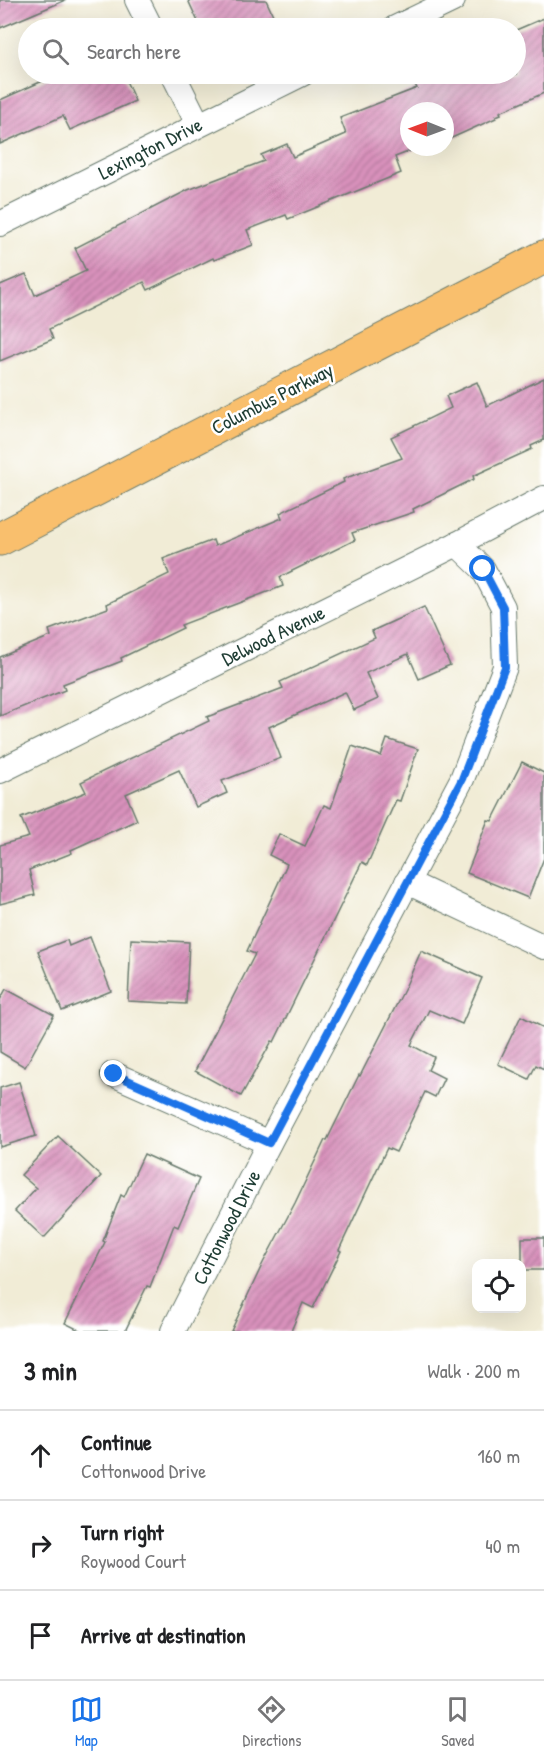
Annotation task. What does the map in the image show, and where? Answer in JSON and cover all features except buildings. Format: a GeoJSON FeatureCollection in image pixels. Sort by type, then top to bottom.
{"type":"FeatureCollection","features":[{"type":"Feature","properties":{"kind":"main road","name":"Columbus Parkway"},"geometry":{"type":"LineString","coordinates":[[0,539],[544,257]]}},
{"type":"Feature","properties":{"kind":"street"},"geometry":{"type":"LineString","coordinates":[[136,0],[146,18]]}},
{"type":"Feature","properties":{"kind":"street"},"geometry":{"type":"LineString","coordinates":[[415,18],[453,0]]}},
{"type":"Feature","properties":{"kind":"street"},"geometry":{"type":"LineString","coordinates":[[178,84],[198,124]]}},
{"type":"Feature","properties":{"kind":"street","name":"Lexington Drive"},"geometry":{"type":"LineString","coordinates":[[0,224],[281,84]]}},
{"type":"Feature","properties":{"kind":"street","name":"Delwood Avenue"},"geometry":{"type":"LineString","coordinates":[[0,771],[457,544],[544,498]]}},
{"type":"Feature","properties":{"kind":"street","name":"Cottonwood Drive"},"geometry":{"type":"LineString","coordinates":[[173,1331],[269,1143],[462,779],[505,667],[503,607],[483,569],[457,544]]}},
{"type":"Feature","properties":{"kind":"street"},"geometry":{"type":"LineString","coordinates":[[407,882],[544,947]]}},
{"type":"Feature","properties":{"kind":"street"},"geometry":{"type":"LineString","coordinates":[[114,1074],[269,1143]]}},
{"type":"Feature","properties":{"kind":"route"},"geometry":{"type":"LineString","coordinates":[[114,1074],[269,1143],[462,779],[505,667],[503,607],[483,569]]}}]}
